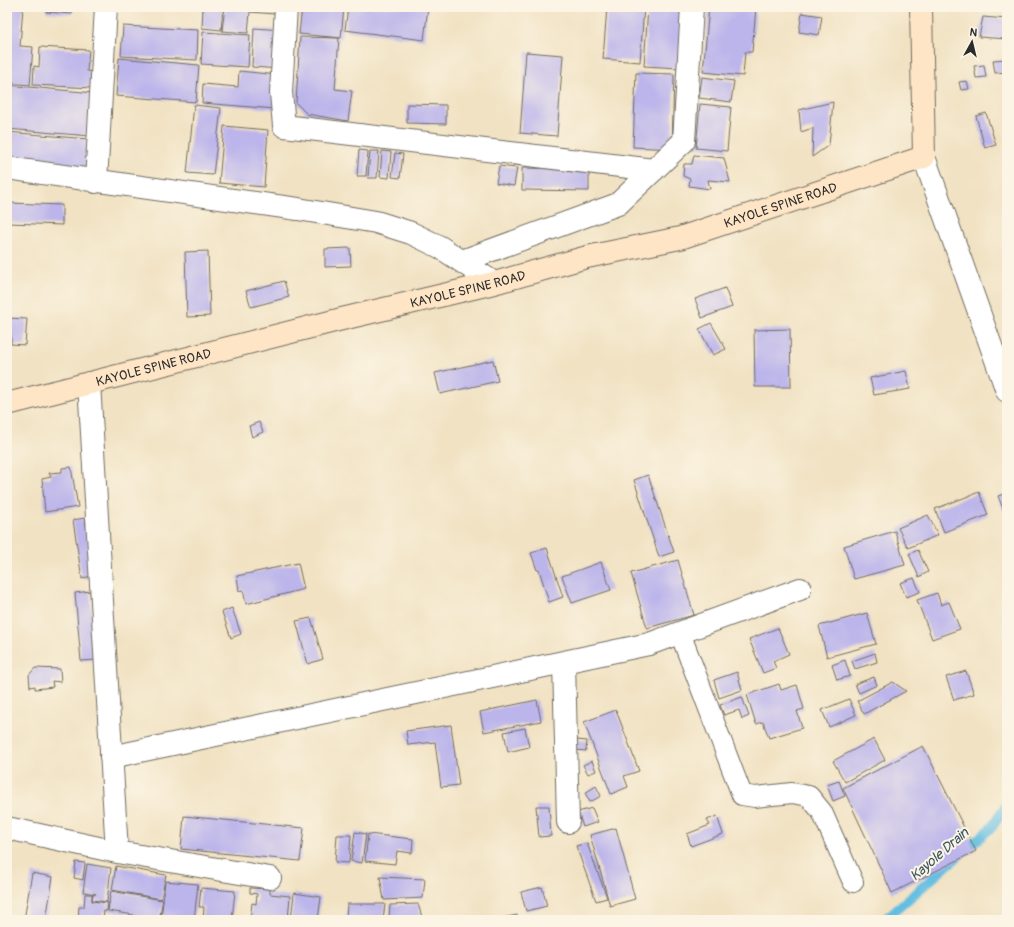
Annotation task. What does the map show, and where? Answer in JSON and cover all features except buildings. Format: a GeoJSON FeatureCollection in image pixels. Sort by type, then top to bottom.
{"type":"FeatureCollection","features":[{"type":"Feature","properties":{"kind":"main road"},"geometry":{"type":"LineString","coordinates":[[921,7],[924,157]]}},
{"type":"Feature","properties":{"kind":"main road","name":"KAYOLE SPINE ROAD"},"geometry":{"type":"LineString","coordinates":[[7,404],[342,319],[494,284],[587,257],[680,238],[924,157]]}},
{"type":"Feature","properties":{"kind":"street"},"geometry":{"type":"LineString","coordinates":[[96,182],[106,7]]}},
{"type":"Feature","properties":{"kind":"street"},"geometry":{"type":"LineString","coordinates":[[286,7],[281,92],[284,126],[654,170]]}},
{"type":"Feature","properties":{"kind":"street"},"geometry":{"type":"LineString","coordinates":[[462,261],[618,204],[684,141],[692,7]]}},
{"type":"Feature","properties":{"kind":"street"},"geometry":{"type":"LineString","coordinates":[[924,157],[1007,391]]}},
{"type":"Feature","properties":{"kind":"street"},"geometry":{"type":"LineString","coordinates":[[7,168],[96,182],[298,209],[376,222],[411,232],[440,247],[494,284]]}},
{"type":"Feature","properties":{"kind":"street"},"geometry":{"type":"LineString","coordinates":[[89,383],[117,852]]}},
{"type":"Feature","properties":{"kind":"street"},"geometry":{"type":"LineString","coordinates":[[111,757],[650,644],[800,589]]}},
{"type":"Feature","properties":{"kind":"street"},"geometry":{"type":"LineString","coordinates":[[564,662],[568,822]]}},
{"type":"Feature","properties":{"kind":"street"},"geometry":{"type":"LineString","coordinates":[[7,828],[117,852],[270,878]]}},
{"type":"Feature","properties":{"kind":"lane"},"geometry":{"type":"LineString","coordinates":[[680,633],[742,795],[755,797],[792,793],[809,796],[822,812],[853,882]]}},
{"type":"Feature","properties":{"kind":"waterway","name":"Kayole Drain"},"geometry":{"type":"LineString","coordinates":[[884,920],[992,827],[1007,804]]}}]}
